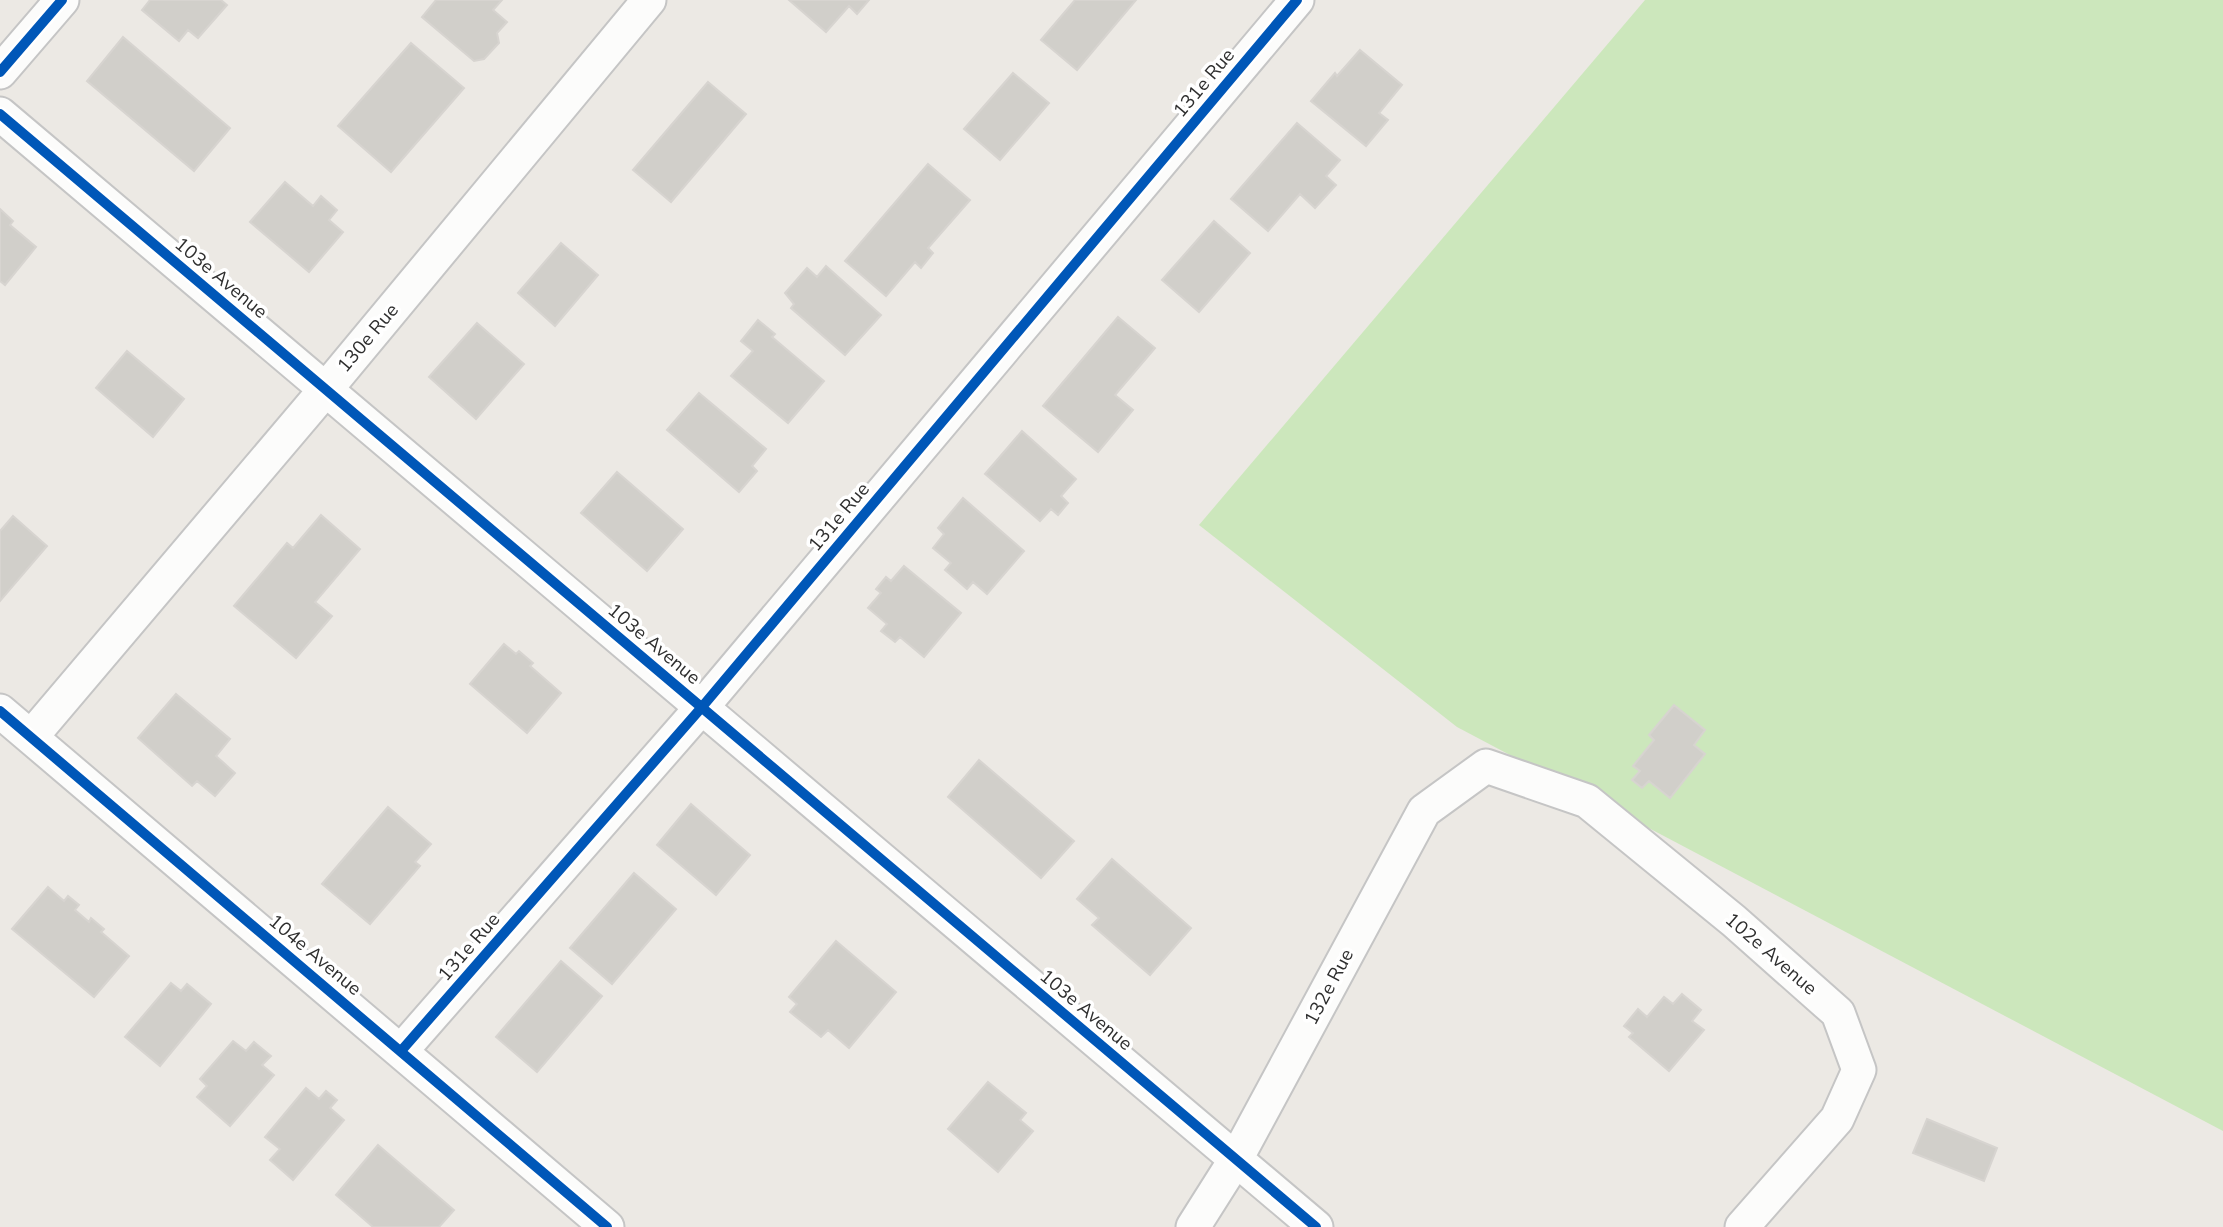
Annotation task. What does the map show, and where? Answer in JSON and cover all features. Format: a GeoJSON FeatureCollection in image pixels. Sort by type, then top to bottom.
{"type":"FeatureCollection","features":[{"type":"Feature","properties":{"kind":"street"},"geometry":{"type":"LineString","coordinates":[[0,72],[62,0]]}},
{"type":"Feature","properties":{"kind":"street","name":"130e Rue"},"geometry":{"type":"LineString","coordinates":[[31,737],[326,389],[649,0]]}},
{"type":"Feature","properties":{"kind":"street","name":"131e Rue"},"geometry":{"type":"LineString","coordinates":[[401,1051],[702,707],[1297,0]]}},
{"type":"Feature","properties":{"kind":"street","name":"103e Avenue"},"geometry":{"type":"LineString","coordinates":[[0,114],[1317,1227]]}},
{"type":"Feature","properties":{"kind":"street","name":"104e Avenue"},"geometry":{"type":"LineString","coordinates":[[0,711],[607,1227]]}},
{"type":"Feature","properties":{"kind":"street","name":"132e Rue"},"geometry":{"type":"LineString","coordinates":[[1193,1227],[1236,1159],[1424,811],[1486,766]]}},
{"type":"Feature","properties":{"kind":"street","name":"102e Avenue"},"geometry":{"type":"LineString","coordinates":[[1486,766],[1587,801],[1734,920],[1838,1013],[1859,1070],[1837,1119],[1742,1227]]}},
{"type":"Feature","properties":{"kind":"green space"},"geometry":{"type":"Polygon","coordinates":[[[1645,0],[2223,0],[2223,1131],[1457,727],[1199,525],[1645,0]]]}},
{"type":"Feature","properties":{"kind":"building"},"geometry":{"type":"Polygon","coordinates":[[[150,0],[221,0],[227,5],[198,38],[188,30],[179,41],[142,10],[150,0]]]}},
{"type":"Feature","properties":{"kind":"building"},"geometry":{"type":"Polygon","coordinates":[[[436,0],[502,0],[493,10],[507,22],[497,33],[499,43],[484,59],[474,61],[422,17],[436,0]]]}},
{"type":"Feature","properties":{"kind":"building"},"geometry":{"type":"Polygon","coordinates":[[[789,0],[869,0],[857,14],[849,6],[826,32],[789,0]]]}},
{"type":"Feature","properties":{"kind":"building"},"geometry":{"type":"Polygon","coordinates":[[[1075,0],[1136,0],[1077,70],[1041,40],[1075,0]]]}},
{"type":"Feature","properties":{"kind":"building"},"geometry":{"type":"Polygon","coordinates":[[[123,37],[230,128],[194,171],[87,81],[123,37]]]}},
{"type":"Feature","properties":{"kind":"building"},"geometry":{"type":"Polygon","coordinates":[[[411,43],[464,88],[391,172],[338,126],[411,43]]]}},
{"type":"Feature","properties":{"kind":"building"},"geometry":{"type":"Polygon","coordinates":[[[1360,50],[1402,85],[1379,113],[1388,120],[1366,146],[1311,101],[1360,50]]]}},
{"type":"Feature","properties":{"kind":"building"},"geometry":{"type":"Polygon","coordinates":[[[1013,73],[1049,103],[1000,160],[964,129],[1013,73]]]}},
{"type":"Feature","properties":{"kind":"building"},"geometry":{"type":"Polygon","coordinates":[[[708,82],[746,114],[671,202],[633,170],[708,82]]]}},
{"type":"Feature","properties":{"kind":"building"},"geometry":{"type":"Polygon","coordinates":[[[1297,123],[1340,160],[1326,176],[1336,185],[1315,208],[1300,194],[1268,231],[1231,199],[1297,123]]]}},
{"type":"Feature","properties":{"kind":"building"},"geometry":{"type":"Polygon","coordinates":[[[928,164],[970,200],[928,248],[933,253],[921,268],[915,262],[886,296],[845,261],[928,164]]]}},
{"type":"Feature","properties":{"kind":"building"},"geometry":{"type":"Polygon","coordinates":[[[285,182],[313,206],[321,196],[337,210],[329,220],[343,232],[309,272],[250,222],[285,182]]]}},
{"type":"Feature","properties":{"kind":"building"},"geometry":{"type":"Polygon","coordinates":[[[0,209],[13,221],[10,225],[36,247],[5,285],[0,281],[0,209]]]}},
{"type":"Feature","properties":{"kind":"building"},"geometry":{"type":"Polygon","coordinates":[[[1214,221],[1250,253],[1199,312],[1162,280],[1214,221]]]}},
{"type":"Feature","properties":{"kind":"building"},"geometry":{"type":"Polygon","coordinates":[[[561,243],[598,275],[555,326],[518,293],[561,243]]]}},
{"type":"Feature","properties":{"kind":"building"},"geometry":{"type":"Polygon","coordinates":[[[826,266],[881,315],[845,355],[791,308],[794,304],[785,293],[807,268],[817,277],[826,266]]]}},
{"type":"Feature","properties":{"kind":"building"},"geometry":{"type":"Polygon","coordinates":[[[1118,317],[1155,348],[1115,395],[1133,410],[1098,452],[1043,406],[1118,317]]]}},
{"type":"Feature","properties":{"kind":"building"},"geometry":{"type":"Polygon","coordinates":[[[758,320],[775,334],[772,337],[824,381],[788,423],[731,376],[753,351],[741,341],[758,320]]]}},
{"type":"Feature","properties":{"kind":"building"},"geometry":{"type":"Polygon","coordinates":[[[477,323],[524,364],[476,419],[429,377],[477,323]]]}},
{"type":"Feature","properties":{"kind":"building"},"geometry":{"type":"Polygon","coordinates":[[[127,351],[184,399],[153,437],[96,388],[127,351]]]}},
{"type":"Feature","properties":{"kind":"building"},"geometry":{"type":"Polygon","coordinates":[[[699,393],[766,449],[752,466],[757,471],[739,492],[667,430],[699,393]]]}},
{"type":"Feature","properties":{"kind":"building"},"geometry":{"type":"Polygon","coordinates":[[[1022,431],[1076,479],[1061,496],[1068,503],[1058,515],[1051,509],[1040,521],[985,474],[1022,431]]]}},
{"type":"Feature","properties":{"kind":"building"},"geometry":{"type":"Polygon","coordinates":[[[617,472],[683,529],[647,571],[581,513],[617,472]]]}},
{"type":"Feature","properties":{"kind":"building"},"geometry":{"type":"Polygon","coordinates":[[[963,498],[1024,551],[987,594],[973,582],[967,589],[945,570],[951,563],[933,548],[944,534],[938,528],[963,498]]]}},
{"type":"Feature","properties":{"kind":"building"},"geometry":{"type":"Polygon","coordinates":[[[321,515],[360,549],[315,602],[332,616],[296,658],[234,606],[287,543],[293,548],[321,515]]]}},
{"type":"Feature","properties":{"kind":"building"},"geometry":{"type":"Polygon","coordinates":[[[13,516],[47,546],[0,601],[0,531],[13,516]]]}},
{"type":"Feature","properties":{"kind":"building"},"geometry":{"type":"Polygon","coordinates":[[[904,566],[961,613],[924,657],[900,637],[895,642],[881,631],[887,624],[868,608],[881,593],[876,589],[886,577],[891,581],[904,566]]]}},
{"type":"Feature","properties":{"kind":"building"},"geometry":{"type":"Polygon","coordinates":[[[504,644],[516,654],[519,651],[533,663],[530,666],[561,693],[527,733],[470,684],[504,644]]]}},
{"type":"Feature","properties":{"kind":"building"},"geometry":{"type":"Polygon","coordinates":[[[176,694],[230,739],[216,756],[235,773],[215,796],[197,781],[192,786],[138,738],[176,694]]]}},
{"type":"Feature","properties":{"kind":"building"},"geometry":{"type":"Polygon","coordinates":[[[1674,705],[1705,730],[1694,745],[1705,754],[1670,798],[1649,781],[1642,788],[1632,780],[1640,771],[1633,766],[1654,740],[1649,735],[1674,705]]]}},
{"type":"Feature","properties":{"kind":"building"},"geometry":{"type":"Polygon","coordinates":[[[979,760],[1074,841],[1041,878],[948,797],[979,760]]]}},
{"type":"Feature","properties":{"kind":"building"},"geometry":{"type":"Polygon","coordinates":[[[691,804],[750,855],[716,895],[657,845],[691,804]]]}},
{"type":"Feature","properties":{"kind":"building"},"geometry":{"type":"Polygon","coordinates":[[[388,807],[431,844],[415,862],[420,866],[370,924],[322,884],[388,807]]]}},
{"type":"Feature","properties":{"kind":"building"},"geometry":{"type":"Polygon","coordinates":[[[1112,859],[1191,928],[1150,975],[1092,925],[1099,918],[1077,899],[1112,859]]]}},
{"type":"Feature","properties":{"kind":"building"},"geometry":{"type":"Polygon","coordinates":[[[634,873],[676,909],[612,984],[570,948],[634,873]]]}},
{"type":"Feature","properties":{"kind":"building"},"geometry":{"type":"Polygon","coordinates":[[[48,887],[64,901],[68,896],[79,905],[75,910],[89,922],[91,918],[104,929],[101,932],[129,956],[94,997],[12,929],[48,887]]]}},
{"type":"Feature","properties":{"kind":"building"},"geometry":{"type":"Polygon","coordinates":[[[836,941],[896,992],[849,1048],[828,1030],[821,1037],[790,1012],[797,1004],[789,997],[836,941]]]}},
{"type":"Feature","properties":{"kind":"building"},"geometry":{"type":"Polygon","coordinates":[[[561,961],[602,996],[537,1072],[496,1037],[561,961]]]}},
{"type":"Feature","properties":{"kind":"building"},"geometry":{"type":"Polygon","coordinates":[[[171,983],[181,991],[187,984],[211,1004],[160,1066],[125,1037],[171,983]]]}},
{"type":"Feature","properties":{"kind":"building"},"geometry":{"type":"Polygon","coordinates":[[[1682,994],[1701,1010],[1692,1021],[1704,1030],[1669,1071],[1629,1037],[1633,1033],[1624,1026],[1638,1009],[1647,1017],[1664,997],[1673,1004],[1682,994]]]}},
{"type":"Feature","properties":{"kind":"building"},"geometry":{"type":"Polygon","coordinates":[[[233,1041],[246,1051],[254,1042],[271,1056],[262,1065],[274,1075],[230,1126],[197,1097],[207,1086],[200,1079],[233,1041]]]}},
{"type":"Feature","properties":{"kind":"building"},"geometry":{"type":"Polygon","coordinates":[[[988,1082],[1026,1113],[1020,1120],[1033,1131],[998,1172],[948,1129],[988,1082]]]}},
{"type":"Feature","properties":{"kind":"building"},"geometry":{"type":"Polygon","coordinates":[[[306,1088],[319,1099],[326,1091],[337,1100],[330,1108],[344,1120],[293,1180],[270,1160],[280,1149],[265,1137],[306,1088]]]}},
{"type":"Feature","properties":{"kind":"building"},"geometry":{"type":"Polygon","coordinates":[[[1927,1119],[1997,1148],[1984,1181],[1913,1153],[1927,1119]]]}},
{"type":"Feature","properties":{"kind":"building"},"geometry":{"type":"Polygon","coordinates":[[[378,1145],[454,1210],[439,1227],[373,1227],[336,1195],[378,1145]]]}},
{"type":"Feature","properties":{"kind":"cycle path"},"geometry":{"type":"LineString","coordinates":[[0,72],[62,0]]}},
{"type":"Feature","properties":{"kind":"cycle path"},"geometry":{"type":"LineString","coordinates":[[401,1051],[702,707],[1297,0]]}},
{"type":"Feature","properties":{"kind":"cycle path"},"geometry":{"type":"LineString","coordinates":[[0,114],[1316,1227]]}},
{"type":"Feature","properties":{"kind":"cycle path"},"geometry":{"type":"LineString","coordinates":[[0,711],[607,1227]]}}]}
